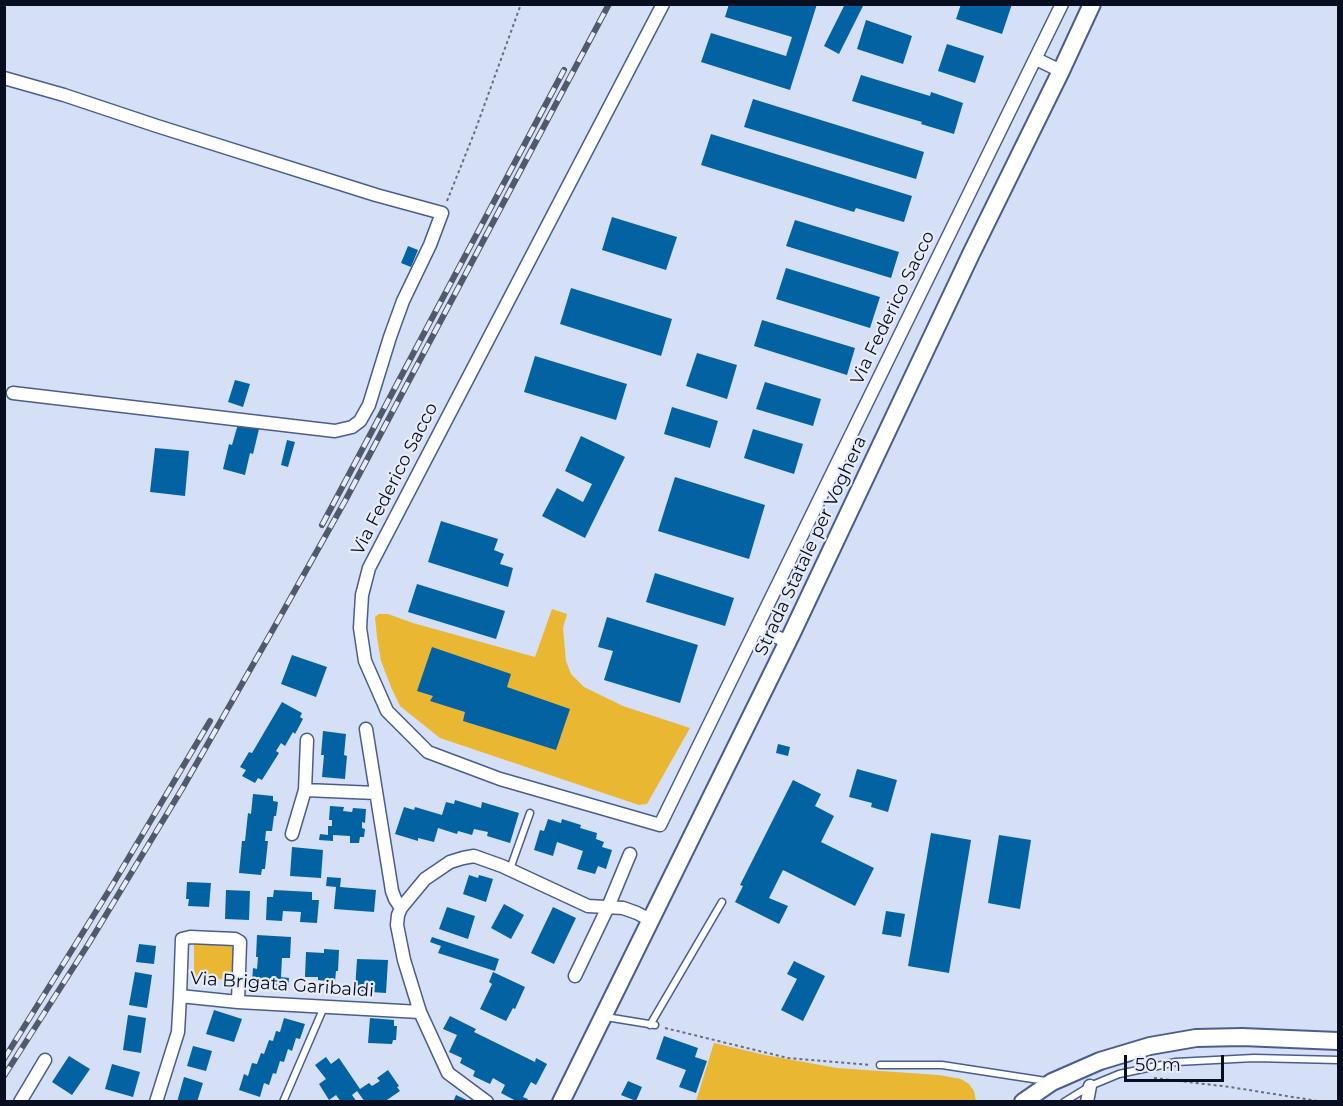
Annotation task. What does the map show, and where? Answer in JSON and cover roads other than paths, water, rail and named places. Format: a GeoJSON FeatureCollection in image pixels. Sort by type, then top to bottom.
{"type":"FeatureCollection","features":[{"type":"Feature","properties":{"kind":"main road","name":"Strada Statale per Voghera"},"geometry":{"type":"LineString","coordinates":[[561,1101],[788,642],[1092,4]]}},
{"type":"Feature","properties":{"kind":"main road"},"geometry":{"type":"LineString","coordinates":[[1023,1101],[1052,1082],[1100,1061],[1150,1046],[1196,1038],[1242,1037],[1338,1041]]}},
{"type":"Feature","properties":{"kind":"street","name":"Via Federico Sacco"},"geometry":{"type":"LineString","coordinates":[[663,4],[369,568],[362,595],[360,628],[365,661],[387,711],[428,752],[500,779],[660,825],[1062,4]]}},
{"type":"Feature","properties":{"kind":"street"},"geometry":{"type":"LineString","coordinates":[[1036,59],[1061,71]]}},
{"type":"Feature","properties":{"kind":"street"},"geometry":{"type":"LineString","coordinates":[[4,78],[376,195],[442,213],[399,312],[369,405],[360,421],[352,427],[335,431],[13,393]]}},
{"type":"Feature","properties":{"kind":"street"},"geometry":{"type":"LineString","coordinates":[[757,628],[788,642]]}},
{"type":"Feature","properties":{"kind":"street"},"geometry":{"type":"LineString","coordinates":[[366,729],[392,891],[401,908]]}},
{"type":"Feature","properties":{"kind":"street"},"geometry":{"type":"LineString","coordinates":[[292,834],[305,790],[308,740]]}},
{"type":"Feature","properties":{"kind":"street"},"geometry":{"type":"LineString","coordinates":[[305,790],[375,793]]}},
{"type":"Feature","properties":{"kind":"street"},"geometry":{"type":"LineString","coordinates":[[575,976],[630,854]]}},
{"type":"Feature","properties":{"kind":"street"},"geometry":{"type":"LineString","coordinates":[[487,1101],[448,1073],[420,1012],[402,951],[398,915],[401,908],[425,879],[450,862],[474,856],[509,869],[588,906],[623,908],[650,920]]}},
{"type":"Feature","properties":{"kind":"street"},"geometry":{"type":"LineString","coordinates":[[180,996],[182,939],[190,937],[236,939],[240,942],[238,1002]]}},
{"type":"Feature","properties":{"kind":"street","name":"Via Brigata Garibaldi"},"geometry":{"type":"LineString","coordinates":[[156,1101],[178,1032],[180,996],[238,1002],[420,1012]]}},
{"type":"Feature","properties":{"kind":"street"},"geometry":{"type":"LineString","coordinates":[[20,1101],[45,1060]]}},
{"type":"Feature","properties":{"kind":"street"},"geometry":{"type":"LineString","coordinates":[[1087,1101],[1090,1086]]}},
{"type":"Feature","properties":{"kind":"lane"},"geometry":{"type":"LineString","coordinates":[[509,869],[530,813]]}},
{"type":"Feature","properties":{"kind":"lane"},"geometry":{"type":"LineString","coordinates":[[603,1016],[653,1025],[722,902]]}},
{"type":"Feature","properties":{"kind":"lane"},"geometry":{"type":"LineString","coordinates":[[283,1101],[325,1007]]}},
{"type":"Feature","properties":{"kind":"lane"},"geometry":{"type":"LineString","coordinates":[[1064,1101],[1090,1086],[1119,1074],[1176,1062],[1254,1058],[1338,1060]]}},
{"type":"Feature","properties":{"kind":"lane"},"geometry":{"type":"LineString","coordinates":[[880,1065],[942,1065],[1052,1082]]}},
{"type":"Feature","properties":{"kind":"railway"},"geometry":{"type":"LineString","coordinates":[[4,1076],[89,943],[182,789],[271,633],[345,501],[609,4]]}},
{"type":"Feature","properties":{"kind":"railway"},"geometry":{"type":"LineString","coordinates":[[322,525],[564,70]]}},
{"type":"Feature","properties":{"kind":"railway"},"geometry":{"type":"LineString","coordinates":[[4,1059],[110,889],[210,721]]}}]}
